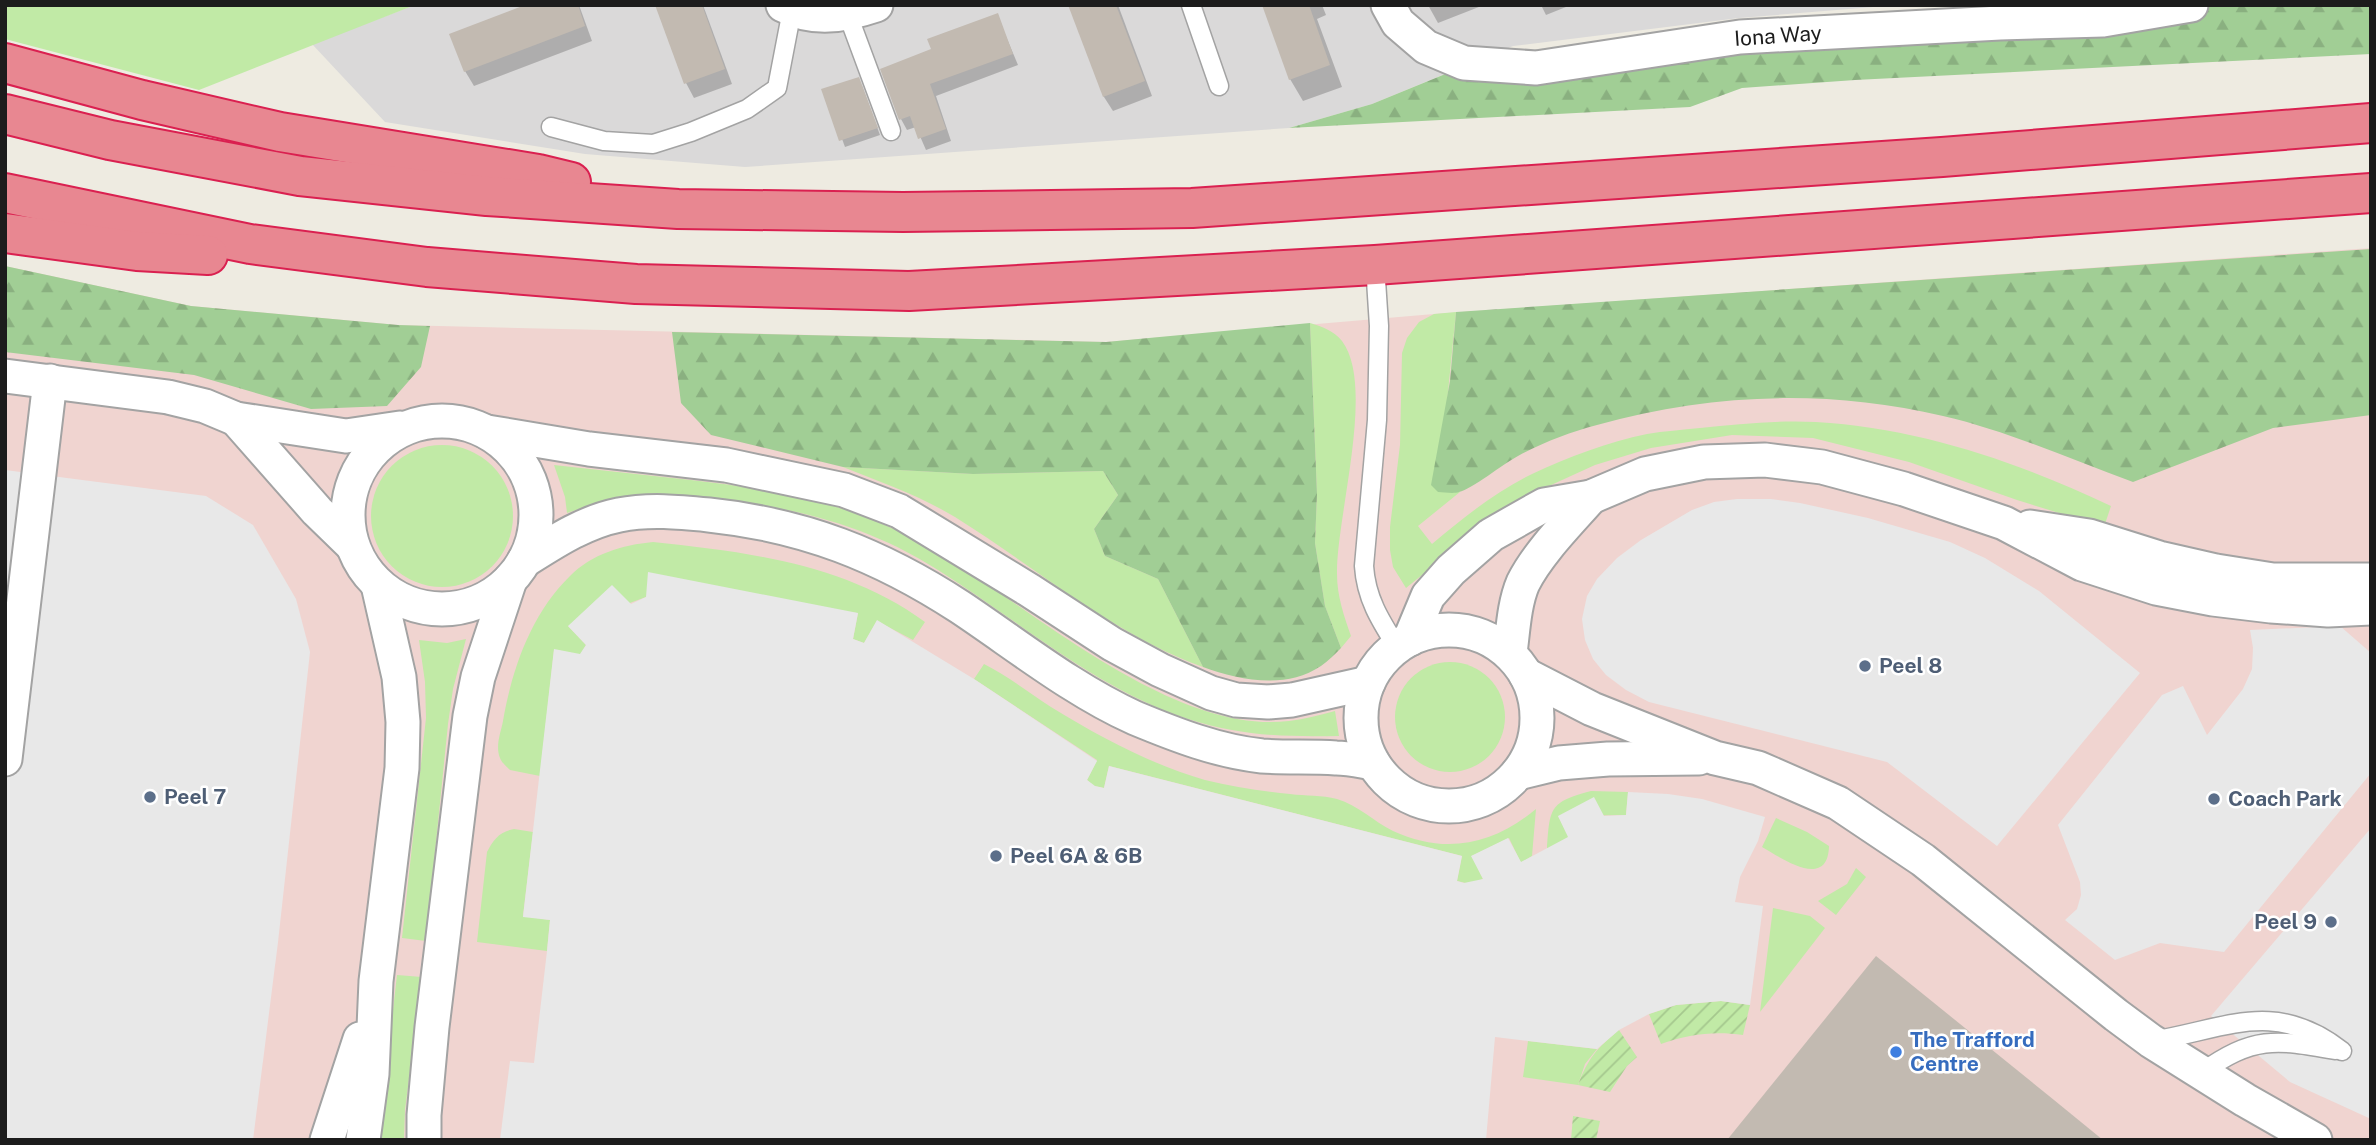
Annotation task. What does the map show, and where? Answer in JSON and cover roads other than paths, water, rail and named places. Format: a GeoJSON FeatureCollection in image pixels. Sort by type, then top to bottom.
{"type":"FeatureCollection","features":[{"type":"Feature","properties":{"kind":"highway"},"geometry":{"type":"LineString","coordinates":[[5,63],[142,100],[279,132],[538,174],[678,209]]}},
{"type":"Feature","properties":{"kind":"highway"},"geometry":{"type":"LineString","coordinates":[[5,114],[110,140],[300,176],[487,196],[678,209],[903,212],[1192,208],[1942,157],[2371,123]]}},
{"type":"Feature","properties":{"kind":"highway"},"geometry":{"type":"LineString","coordinates":[[5,193],[250,244],[427,267]]}},
{"type":"Feature","properties":{"kind":"highway"},"geometry":{"type":"LineString","coordinates":[[5,233],[137,251],[427,267],[636,284],[909,291],[1375,265],[2371,193]]}},
{"type":"Feature","properties":{"kind":"street","name":"Iona Way"},"geometry":{"type":"LineString","coordinates":[[1388,5],[1398,23],[1426,47],[1464,63],[1536,68],[1740,37],[2000,14],[2102,20],[2191,5]]}},
{"type":"Feature","properties":{"kind":"street"},"geometry":{"type":"LineString","coordinates":[[787,8],[818,17],[862,10]]}},
{"type":"Feature","properties":{"kind":"street"},"geometry":{"type":"LineString","coordinates":[[5,376],[168,397],[205,406],[236,419],[346,436],[433,421],[461,422],[487,432],[589,449],[726,465],[786,476],[844,490],[899,511],[1112,644],[1160,670],[1224,696],[1236,700],[1268,702],[1292,700],[1368,683]]}},
{"type":"Feature","properties":{"kind":"street"},"geometry":{"type":"LineString","coordinates":[[5,759],[50,382]]}},
{"type":"Feature","properties":{"kind":"street"},"geometry":{"type":"LineString","coordinates":[[236,419],[317,511],[352,545]]}},
{"type":"Feature","properties":{"kind":"street"},"geometry":{"type":"LineString","coordinates":[[406,427],[381,442],[362,463],[351,489],[347,517],[352,545],[362,567],[378,584],[402,601],[430,609],[459,607],[487,598],[563,536],[617,515],[644,511],[726,517],[804,531],[858,551],[900,571],[1081,688],[1132,716],[1183,738],[1225,750],[1261,756],[1337,758],[1373,763]]}},
{"type":"Feature","properties":{"kind":"street"},"geometry":{"type":"LineString","coordinates":[[424,1140],[432,1027],[470,716],[478,677],[534,533],[536,503],[528,475],[511,450],[487,432]]}},
{"type":"Feature","properties":{"kind":"street"},"geometry":{"type":"LineString","coordinates":[[1404,643],[1428,596],[1451,570],[1491,535],[1544,505],[1591,497],[1645,474],[1704,462],[1765,460],[1822,467],[1904,489],[2004,523],[2081,564],[2156,588],[2271,606],[2328,610],[2371,608]]}},
{"type":"Feature","properties":{"kind":"street"},"geometry":{"type":"LineString","coordinates":[[1591,497],[1547,549],[1523,583],[1514,616],[1518,664],[1536,699],[1537,726],[1531,751],[1518,773],[1497,792],[1471,804],[1443,807],[1415,800],[1391,785],[1373,763],[1363,737],[1361,710],[1368,683],[1380,663],[1404,643],[1436,631],[1462,631],[1488,639],[1518,664],[1592,709],[1715,758],[1758,768],[1823,794],[1887,834],[2151,1041],[2315,1140]]}},
{"type":"Feature","properties":{"kind":"street"},"geometry":{"type":"LineString","coordinates":[[2004,523],[2089,536],[2159,558],[2273,580],[2371,580]]}},
{"type":"Feature","properties":{"kind":"street"},"geometry":{"type":"LineString","coordinates":[[363,1140],[372,1074],[376,981],[402,768],[403,722],[399,677],[378,584]]}},
{"type":"Feature","properties":{"kind":"street"},"geometry":{"type":"LineString","coordinates":[[1518,773],[1559,763],[1608,759],[1715,758]]}},
{"type":"Feature","properties":{"kind":"street"},"geometry":{"type":"LineString","coordinates":[[327,1140],[350,1074],[376,981]]}},
{"type":"Feature","properties":{"kind":"lane"},"geometry":{"type":"LineString","coordinates":[[1191,5],[1219,86]]}},
{"type":"Feature","properties":{"kind":"lane"},"geometry":{"type":"LineString","coordinates":[[551,127],[604,141],[653,144],[747,109],[777,88],[787,8]]}},
{"type":"Feature","properties":{"kind":"lane"},"geometry":{"type":"LineString","coordinates":[[862,10],[891,131]]}},
{"type":"Feature","properties":{"kind":"lane"},"geometry":{"type":"LineString","coordinates":[[1375,265],[1379,326],[1377,420],[1364,566],[1365,585],[1373,607],[1404,643]]}},
{"type":"Feature","properties":{"kind":"lane"},"geometry":{"type":"LineString","coordinates":[[2151,1041],[2242,1021],[2263,1020],[2306,1029],[2342,1051],[2279,1041],[2259,1044],[2220,1059],[2201,1073]]}},
{"type":"Feature","properties":{"kind":"place","name":"Peel 8"},"geometry":{"type":"Point","coordinates":[1865,666]}},
{"type":"Feature","properties":{"kind":"place","name":"Peel 7"},"geometry":{"type":"Point","coordinates":[150,797]}},
{"type":"Feature","properties":{"kind":"place","name":"Coach Park"},"geometry":{"type":"Point","coordinates":[2214,799]}},
{"type":"Feature","properties":{"kind":"place","name":"Peel 6A & 6B"},"geometry":{"type":"Point","coordinates":[996,856]}},
{"type":"Feature","properties":{"kind":"place","name":"Peel 9"},"geometry":{"type":"Point","coordinates":[2331,922]}},
{"type":"Feature","properties":{"kind":"place","name":"The Trafford Centre"},"geometry":{"type":"Point","coordinates":[1896,1052]}}]}
